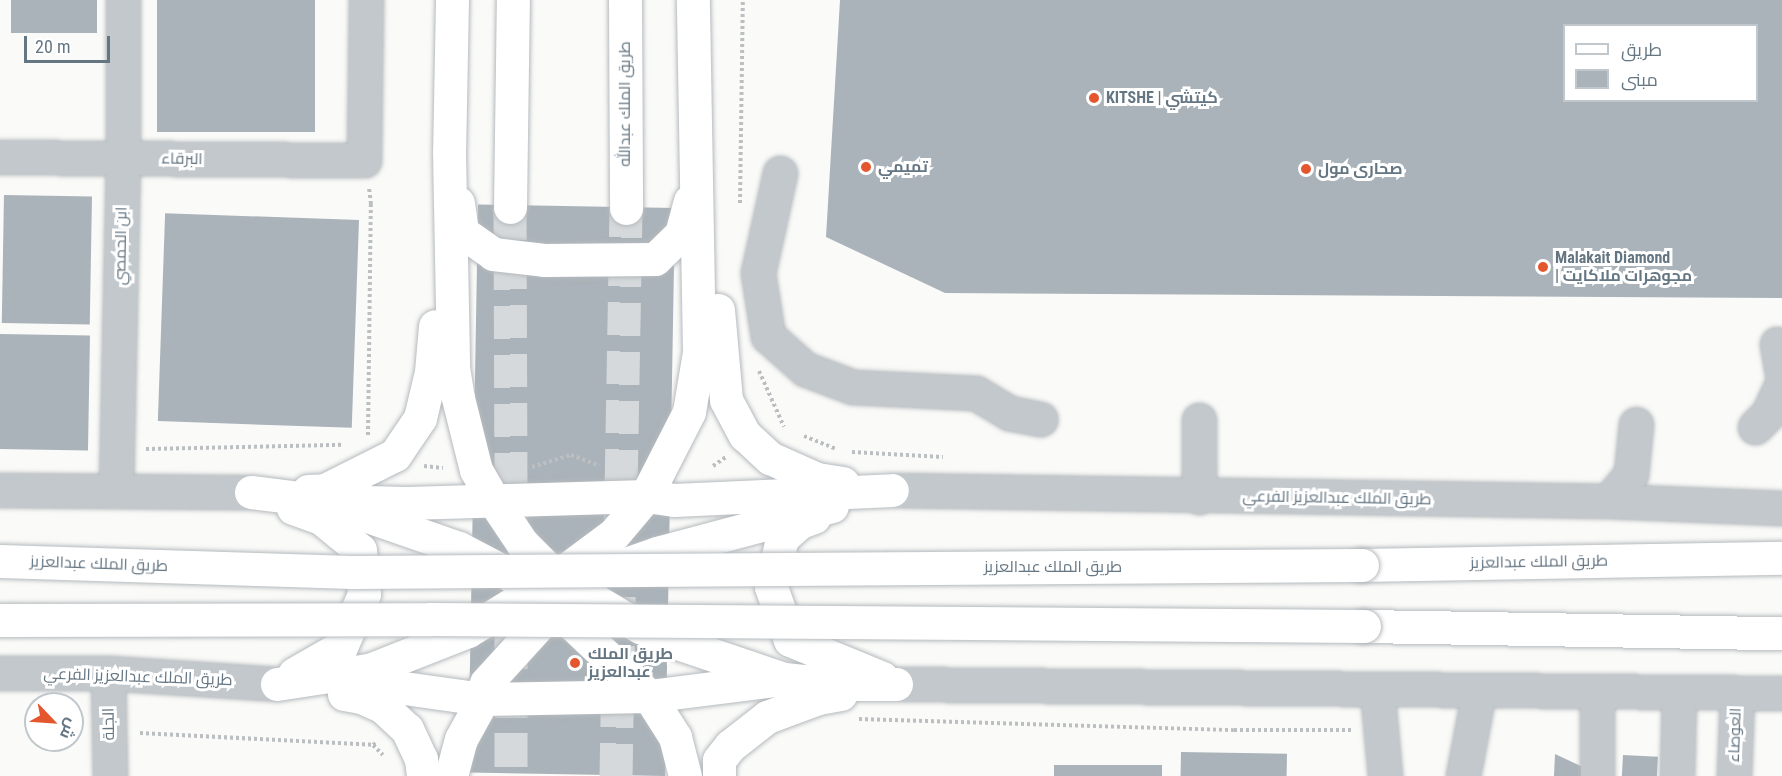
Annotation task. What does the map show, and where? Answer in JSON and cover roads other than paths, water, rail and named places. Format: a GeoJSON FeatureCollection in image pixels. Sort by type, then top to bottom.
{"type":"FeatureCollection","features":[{"type":"Feature","properties":{"kind":"main road"},"geometry":{"type":"LineString","coordinates":[[452,0],[450,151],[453,367],[458,398],[476,470],[554,591],[649,696],[675,737],[685,776]]}},
{"type":"Feature","properties":{"kind":"main road"},"geometry":{"type":"LineString","coordinates":[[510,207],[513,0]]}},
{"type":"Feature","properties":{"kind":"main road","name":"طريق الملك عبدالله"},"geometry":{"type":"LineString","coordinates":[[625,0],[626,208]]}},
{"type":"Feature","properties":{"kind":"main road"},"geometry":{"type":"LineString","coordinates":[[452,776],[461,739],[483,699],[486,683],[554,591],[614,534],[646,496],[688,412],[699,352],[693,0]]}},
{"type":"Feature","properties":{"kind":"main road"},"geometry":{"type":"LineString","coordinates":[[450,151],[462,231],[494,254],[544,260],[655,259],[681,234],[690,206],[694,45]]}},
{"type":"Feature","properties":{"kind":"main road"},"geometry":{"type":"LineString","coordinates":[[694,45],[726,400],[749,439],[770,458],[817,479],[892,490]]}},
{"type":"Feature","properties":{"kind":"main road"},"geometry":{"type":"LineString","coordinates":[[251,492],[325,490],[395,455],[420,418],[431,372],[450,151]]}},
{"type":"Feature","properties":{"kind":"main road"},"geometry":{"type":"LineString","coordinates":[[251,492],[324,501],[494,501],[646,496],[674,500],[892,490]]}},
{"type":"Feature","properties":{"kind":"main road"},"geometry":{"type":"LineString","coordinates":[[276,684],[369,670],[468,631],[621,563],[892,490]]}},
{"type":"Feature","properties":{"kind":"main road"},"geometry":{"type":"LineString","coordinates":[[892,490],[800,522],[782,538],[771,587],[790,640],[896,684]]}},
{"type":"Feature","properties":{"kind":"main road"},"geometry":{"type":"LineString","coordinates":[[251,492],[321,518],[360,550],[364,594],[341,647],[276,684]]}},
{"type":"Feature","properties":{"kind":"main road"},"geometry":{"type":"LineString","coordinates":[[324,501],[459,548],[669,640],[784,679]]}},
{"type":"Feature","properties":{"kind":"main road","name":"طريق الملك عبدالعزيز"},"geometry":{"type":"LineString","coordinates":[[0,561],[352,572],[1362,565],[1782,558]]}},
{"type":"Feature","properties":{"kind":"main road"},"geometry":{"type":"LineString","coordinates":[[0,620],[429,619],[1364,626],[1782,633]]}},
{"type":"Feature","properties":{"kind":"main road"},"geometry":{"type":"LineString","coordinates":[[276,684],[390,686],[483,699],[649,696],[784,679],[834,684],[896,684]]}},
{"type":"Feature","properties":{"kind":"main road"},"geometry":{"type":"LineString","coordinates":[[276,684],[361,697],[383,707],[407,729],[422,759],[423,776]]}},
{"type":"Feature","properties":{"kind":"main road"},"geometry":{"type":"LineString","coordinates":[[719,776],[719,760],[730,746],[767,717],[818,698],[896,684]]}},
{"type":"Feature","properties":{"kind":"street","name":"ابن الحمصي"},"geometry":{"type":"LineString","coordinates":[[116,491],[123,158],[123,0]]}},
{"type":"Feature","properties":{"kind":"street","name":"البرقاء"},"geometry":{"type":"LineString","coordinates":[[0,157],[364,160],[366,0]]}},
{"type":"Feature","properties":{"kind":"street"},"geometry":{"type":"LineString","coordinates":[[780,173],[758,273],[768,336],[805,369],[853,387],[976,393],[1009,413],[1040,419]]}},
{"type":"Feature","properties":{"kind":"street"},"geometry":{"type":"LineString","coordinates":[[1755,427],[1768,414],[1782,384]]}},
{"type":"Feature","properties":{"kind":"street"},"geometry":{"type":"LineString","coordinates":[[1199,420],[1199,497]]}},
{"type":"Feature","properties":{"kind":"street"},"geometry":{"type":"LineString","coordinates":[[1609,501],[1631,474],[1636,424]]}},
{"type":"Feature","properties":{"kind":"street"},"geometry":{"type":"LineString","coordinates":[[0,490],[251,492]]}},
{"type":"Feature","properties":{"kind":"street","name":"طريق الملك عبدالعزيز الفرعي"},"geometry":{"type":"LineString","coordinates":[[892,490],[1199,497],[1609,501],[1782,508]]}},
{"type":"Feature","properties":{"kind":"street","name":"طريق الملك عبدالعزيز الفرعي"},"geometry":{"type":"LineString","coordinates":[[0,673],[108,673],[276,684]]}},
{"type":"Feature","properties":{"kind":"street","name":"الجلة"},"geometry":{"type":"LineString","coordinates":[[108,673],[110,776]]}},
{"type":"Feature","properties":{"kind":"street"},"geometry":{"type":"LineString","coordinates":[[896,684],[1782,693]]}},
{"type":"Feature","properties":{"kind":"street"},"geometry":{"type":"LineString","coordinates":[[1377,689],[1385,776]]}},
{"type":"Feature","properties":{"kind":"street"},"geometry":{"type":"LineString","coordinates":[[1463,776],[1479,691]]}},
{"type":"Feature","properties":{"kind":"street"},"geometry":{"type":"LineString","coordinates":[[1597,692],[1597,776]]}},
{"type":"Feature","properties":{"kind":"street"},"geometry":{"type":"LineString","coordinates":[[1677,776],[1679,693]]}},
{"type":"Feature","properties":{"kind":"street","name":"العوصاء"},"geometry":{"type":"LineString","coordinates":[[1734,776],[1737,694]]}},
{"type":"Feature","properties":{"kind":"tunnel"},"geometry":{"type":"LineString","coordinates":[[510,207],[511,529]]}},
{"type":"Feature","properties":{"kind":"tunnel"},"geometry":{"type":"LineString","coordinates":[[616,776],[626,208]]}},
{"type":"Feature","properties":{"kind":"tunnel"},"geometry":{"type":"LineString","coordinates":[[511,635],[511,776]]}},
{"type":"Feature","properties":{"kind":"place","name":"KITSHE | كيتشي"},"geometry":{"type":"Point","coordinates":[1094,98]}},
{"type":"Feature","properties":{"kind":"place","name":"تمیمي"},"geometry":{"type":"Point","coordinates":[866,167]}},
{"type":"Feature","properties":{"kind":"place","name":"صحارى مول"},"geometry":{"type":"Point","coordinates":[1306,169]}},
{"type":"Feature","properties":{"kind":"place","name":"Malakait Diamond | مجوهرات ملاكايت"},"geometry":{"type":"Point","coordinates":[1543,267]}},
{"type":"Feature","properties":{"kind":"place","name":"طريق الملك عبدالعزيز"},"geometry":{"type":"Point","coordinates":[575,663]}}]}
